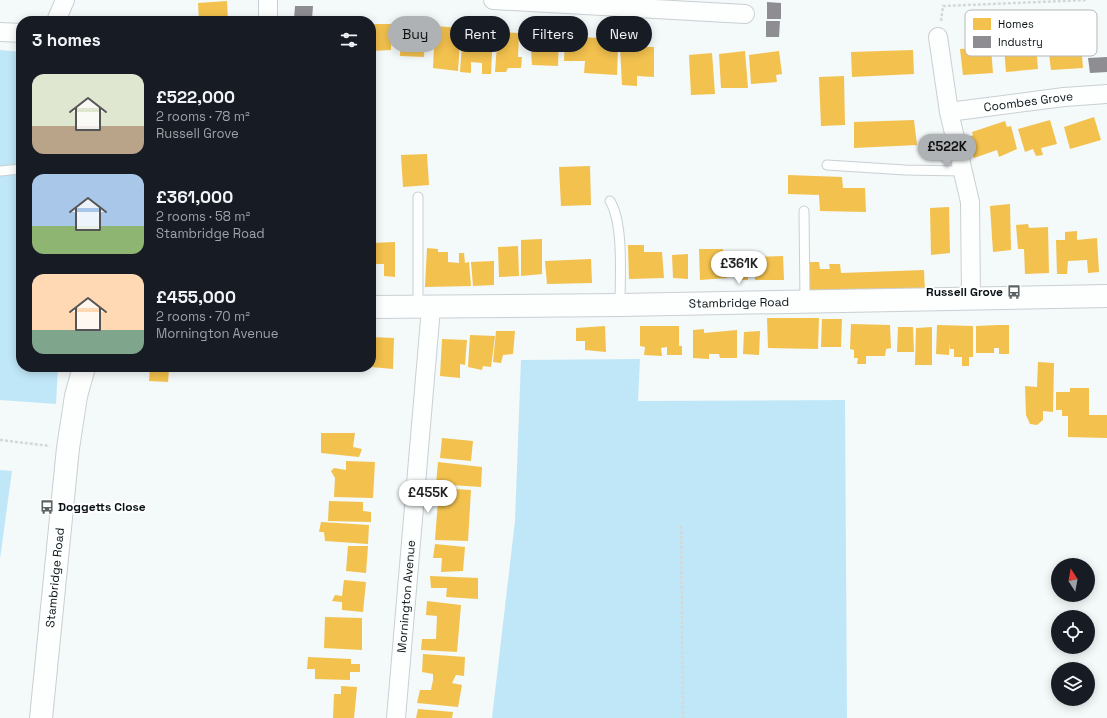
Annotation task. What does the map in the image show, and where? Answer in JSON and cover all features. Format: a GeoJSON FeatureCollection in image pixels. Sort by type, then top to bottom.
{"type":"FeatureCollection","features":[{"type":"Feature","properties":{"kind":"street"},"geometry":{"type":"LineString","coordinates":[[58,16],[65,0]]}},
{"type":"Feature","properties":{"kind":"street"},"geometry":{"type":"LineString","coordinates":[[268,0],[268,16]]}},
{"type":"Feature","properties":{"kind":"street"},"geometry":{"type":"LineString","coordinates":[[493,0],[745,14]]}},
{"type":"Feature","properties":{"kind":"street"},"geometry":{"type":"LineString","coordinates":[[0,32],[16,33]]}},
{"type":"Feature","properties":{"kind":"street"},"geometry":{"type":"LineString","coordinates":[[938,37],[949,112],[970,202],[971,298]]}},
{"type":"Feature","properties":{"kind":"street","name":"Coombes Grove"},"geometry":{"type":"LineString","coordinates":[[949,112],[1064,97],[1107,94]]}},
{"type":"Feature","properties":{"kind":"street","name":"Stambridge Road"},"geometry":{"type":"LineString","coordinates":[[376,307],[424,308],[1107,296]]}},
{"type":"Feature","properties":{"kind":"street","name":"Mornington Avenue"},"geometry":{"type":"LineString","coordinates":[[396,718],[424,308]]}},
{"type":"Feature","properties":{"kind":"street","name":"Stambridge Road"},"geometry":{"type":"LineString","coordinates":[[41,718],[68,448],[76,396],[83,372]]}},
{"type":"Feature","properties":{"kind":"lane"},"geometry":{"type":"LineString","coordinates":[[827,165],[905,170],[963,171]]}},
{"type":"Feature","properties":{"kind":"lane"},"geometry":{"type":"LineString","coordinates":[[0,171],[16,169]]}},
{"type":"Feature","properties":{"kind":"lane"},"geometry":{"type":"LineString","coordinates":[[418,196],[424,308]]}},
{"type":"Feature","properties":{"kind":"lane"},"geometry":{"type":"LineString","coordinates":[[610,201],[616,210],[619,228],[620,305]]}},
{"type":"Feature","properties":{"kind":"lane"},"geometry":{"type":"LineString","coordinates":[[804,211],[805,301]]}},
{"type":"Feature","properties":{"kind":"path"},"geometry":{"type":"LineString","coordinates":[[938,37],[943,6],[1087,0]]}},
{"type":"Feature","properties":{"kind":"path"},"geometry":{"type":"LineString","coordinates":[[0,440],[68,448]]}},
{"type":"Feature","properties":{"kind":"path"},"geometry":{"type":"LineString","coordinates":[[681,526],[683,718]]}},
{"type":"Feature","properties":{"kind":"shaded area"},"geometry":{"type":"Polygon","coordinates":[[[0,50],[16,52],[16,372],[58,372],[56,404],[0,400],[0,50]]]}},
{"type":"Feature","properties":{"kind":"shaded area"},"geometry":{"type":"Polygon","coordinates":[[[640,359],[638,401],[845,400],[847,718],[492,718],[515,521],[521,360],[640,359]]]}},
{"type":"Feature","properties":{"kind":"shaded area"},"geometry":{"type":"Polygon","coordinates":[[[0,470],[12,471],[0,559],[0,470]]]}},
{"type":"Feature","properties":{"kind":"building: Homes"},"geometry":{"type":"Polygon","coordinates":[[[227,1],[228,16],[199,16],[198,3],[227,1]]]}},
{"type":"Feature","properties":{"kind":"building: Homes"},"geometry":{"type":"Polygon","coordinates":[[[376,24],[388,24],[388,50],[376,51],[376,24]]]}},
{"type":"Feature","properties":{"kind":"building: Homes"},"geometry":{"type":"Polygon","coordinates":[[[442,27],[450,27],[450,52],[459,52],[458,71],[433,68],[434,52],[442,52],[442,27]]]}},
{"type":"Feature","properties":{"kind":"building: Homes"},"geometry":{"type":"Polygon","coordinates":[[[510,33],[518,33],[518,57],[522,57],[521,68],[508,68],[506,72],[495,72],[496,52],[510,52],[510,33]]]}},
{"type":"Feature","properties":{"kind":"building: Homes"},"geometry":{"type":"Polygon","coordinates":[[[588,38],[596,38],[596,52],[618,52],[617,75],[584,73],[585,61],[564,61],[564,52],[588,52],[588,38]]]}},
{"type":"Feature","properties":{"kind":"building: Homes"},"geometry":{"type":"Polygon","coordinates":[[[652,47],[654,47],[654,77],[637,76],[637,86],[622,85],[620,52],[652,52],[652,47]]]}},
{"type":"Feature","properties":{"kind":"building: Homes"},"geometry":{"type":"Polygon","coordinates":[[[960,49],[965,49],[965,56],[992,56],[993,73],[963,75],[960,49]]]}},
{"type":"Feature","properties":{"kind":"building: Homes"},"geometry":{"type":"Polygon","coordinates":[[[913,50],[914,74],[852,77],[851,52],[913,50]]]}},
{"type":"Feature","properties":{"kind":"building: Homes"},"geometry":{"type":"Polygon","coordinates":[[[745,51],[748,88],[721,88],[719,54],[745,51]]]}},
{"type":"Feature","properties":{"kind":"building: Homes"},"geometry":{"type":"Polygon","coordinates":[[[779,51],[782,74],[776,75],[777,82],[751,84],[749,55],[779,51]]]}},
{"type":"Feature","properties":{"kind":"building: Homes"},"geometry":{"type":"Polygon","coordinates":[[[400,52],[424,52],[424,57],[400,56],[400,52]]]}},
{"type":"Feature","properties":{"kind":"building: Homes"},"geometry":{"type":"Polygon","coordinates":[[[461,52],[492,52],[491,74],[482,74],[482,63],[471,62],[471,73],[460,72],[461,52]]]}},
{"type":"Feature","properties":{"kind":"building: Homes"},"geometry":{"type":"Polygon","coordinates":[[[531,52],[558,52],[558,66],[532,65],[531,52]]]}},
{"type":"Feature","properties":{"kind":"building: Homes"},"geometry":{"type":"Polygon","coordinates":[[[712,53],[715,94],[691,95],[689,55],[712,53]]]}},
{"type":"Feature","properties":{"kind":"building: Homes"},"geometry":{"type":"Polygon","coordinates":[[[1005,56],[1037,56],[1038,69],[1006,72],[1005,56]]]}},
{"type":"Feature","properties":{"kind":"building: Homes"},"geometry":{"type":"Polygon","coordinates":[[[1049,56],[1082,56],[1083,68],[1051,70],[1049,56]]]}},
{"type":"Feature","properties":{"kind":"building: Homes"},"geometry":{"type":"Polygon","coordinates":[[[844,76],[845,125],[821,126],[819,77],[844,76]]]}},
{"type":"Feature","properties":{"kind":"building: Homes"},"geometry":{"type":"Polygon","coordinates":[[[1094,117],[1101,140],[1070,149],[1064,127],[1094,117]]]}},
{"type":"Feature","properties":{"kind":"building: Homes"},"geometry":{"type":"Polygon","coordinates":[[[914,120],[917,145],[854,148],[854,122],[914,120]]]}},
{"type":"Feature","properties":{"kind":"building: Homes"},"geometry":{"type":"Polygon","coordinates":[[[1050,120],[1057,144],[1041,148],[1043,155],[1036,156],[1033,149],[1025,152],[1018,129],[1050,120]]]}},
{"type":"Feature","properties":{"kind":"building: Homes"},"geometry":{"type":"Polygon","coordinates":[[[1005,121],[1007,127],[1011,126],[1017,149],[999,157],[997,150],[974,158],[966,139],[973,135],[972,132],[1005,121]]]}},
{"type":"Feature","properties":{"kind":"building: Homes"},"geometry":{"type":"Polygon","coordinates":[[[427,154],[429,185],[403,187],[401,155],[427,154]]]}},
{"type":"Feature","properties":{"kind":"building: Homes"},"geometry":{"type":"Polygon","coordinates":[[[590,166],[591,205],[561,206],[559,167],[590,166]]]}},
{"type":"Feature","properties":{"kind":"building: Homes"},"geometry":{"type":"Polygon","coordinates":[[[788,175],[842,177],[843,188],[865,188],[866,212],[820,211],[819,195],[788,194],[788,175]]]}},
{"type":"Feature","properties":{"kind":"building: Homes"},"geometry":{"type":"Polygon","coordinates":[[[1010,204],[1011,250],[993,252],[990,206],[1010,204]]]}},
{"type":"Feature","properties":{"kind":"building: Homes"},"geometry":{"type":"Polygon","coordinates":[[[949,207],[950,253],[931,255],[930,208],[949,207]]]}},
{"type":"Feature","properties":{"kind":"building: Homes"},"geometry":{"type":"Polygon","coordinates":[[[1028,224],[1029,228],[1048,227],[1049,273],[1025,274],[1024,249],[1018,249],[1016,225],[1028,224]]]}},
{"type":"Feature","properties":{"kind":"building: Homes"},"geometry":{"type":"Polygon","coordinates":[[[1077,231],[1077,240],[1097,238],[1099,272],[1088,273],[1087,260],[1068,261],[1067,274],[1057,274],[1056,240],[1065,240],[1065,232],[1077,231]]]}},
{"type":"Feature","properties":{"kind":"building: Homes"},"geometry":{"type":"Polygon","coordinates":[[[542,239],[542,274],[521,276],[521,240],[542,239]]]}},
{"type":"Feature","properties":{"kind":"building: Homes"},"geometry":{"type":"Polygon","coordinates":[[[395,242],[395,277],[384,276],[384,264],[376,264],[376,243],[395,242]]]}},
{"type":"Feature","properties":{"kind":"building: Homes"},"geometry":{"type":"Polygon","coordinates":[[[628,245],[644,245],[644,252],[662,252],[664,278],[629,279],[628,245]]]}},
{"type":"Feature","properties":{"kind":"building: Homes"},"geometry":{"type":"Polygon","coordinates":[[[518,246],[519,276],[499,277],[498,247],[518,246]]]}},
{"type":"Feature","properties":{"kind":"building: Homes"},"geometry":{"type":"Polygon","coordinates":[[[427,248],[438,249],[438,252],[448,252],[448,262],[459,263],[459,253],[464,253],[465,263],[469,262],[471,286],[425,287],[427,248]]]}},
{"type":"Feature","properties":{"kind":"building: Homes"},"geometry":{"type":"Polygon","coordinates":[[[699,249],[723,249],[723,255],[727,254],[727,278],[700,280],[699,249]]]}},
{"type":"Feature","properties":{"kind":"building: Homes"},"geometry":{"type":"Polygon","coordinates":[[[688,254],[688,279],[673,278],[672,255],[688,254]]]}},
{"type":"Feature","properties":{"kind":"building: Homes"},"geometry":{"type":"Polygon","coordinates":[[[783,256],[784,280],[755,280],[755,257],[783,256]]]}},
{"type":"Feature","properties":{"kind":"building: Homes"},"geometry":{"type":"Polygon","coordinates":[[[748,257],[748,280],[736,280],[735,273],[731,272],[731,258],[748,257]]]}},
{"type":"Feature","properties":{"kind":"building: Homes"},"geometry":{"type":"Polygon","coordinates":[[[591,259],[592,283],[547,284],[545,261],[591,259]]]}},
{"type":"Feature","properties":{"kind":"building: Homes"},"geometry":{"type":"Polygon","coordinates":[[[494,261],[494,285],[473,286],[471,262],[494,261]]]}},
{"type":"Feature","properties":{"kind":"building: Homes"},"geometry":{"type":"Polygon","coordinates":[[[804,262],[819,262],[820,269],[830,269],[829,264],[840,264],[841,273],[924,270],[925,292],[805,291],[804,262]]]}},
{"type":"Feature","properties":{"kind":"building: Homes"},"geometry":{"type":"Polygon","coordinates":[[[767,318],[819,318],[818,349],[768,348],[767,318]]]}},
{"type":"Feature","properties":{"kind":"building: Homes"},"geometry":{"type":"Polygon","coordinates":[[[822,319],[842,319],[841,347],[821,347],[822,319]]]}},
{"type":"Feature","properties":{"kind":"building: Homes"},"geometry":{"type":"Polygon","coordinates":[[[851,324],[890,325],[891,348],[886,349],[885,356],[866,356],[866,364],[857,364],[858,358],[854,358],[854,350],[850,349],[851,324]]]}},
{"type":"Feature","properties":{"kind":"building: Homes"},"geometry":{"type":"Polygon","coordinates":[[[937,325],[973,326],[973,357],[969,357],[969,366],[962,366],[962,357],[954,357],[954,349],[950,349],[950,341],[949,355],[936,354],[937,325]]]}},
{"type":"Feature","properties":{"kind":"building: Homes"},"geometry":{"type":"Polygon","coordinates":[[[1009,325],[1009,354],[999,354],[999,348],[994,348],[994,353],[976,353],[976,326],[1009,325]]]}},
{"type":"Feature","properties":{"kind":"building: Homes"},"geometry":{"type":"Polygon","coordinates":[[[605,326],[606,352],[585,350],[585,341],[576,341],[576,328],[605,326]]]}},
{"type":"Feature","properties":{"kind":"building: Homes"},"geometry":{"type":"Polygon","coordinates":[[[640,326],[679,326],[679,346],[682,346],[682,355],[667,355],[667,347],[661,348],[662,356],[644,355],[645,347],[640,346],[640,326]]]}},
{"type":"Feature","properties":{"kind":"building: Homes"},"geometry":{"type":"Polygon","coordinates":[[[898,327],[913,327],[914,352],[897,352],[898,327]]]}},
{"type":"Feature","properties":{"kind":"building: Homes"},"geometry":{"type":"Polygon","coordinates":[[[932,327],[932,365],[915,365],[916,328],[932,327]]]}},
{"type":"Feature","properties":{"kind":"building: Homes"},"geometry":{"type":"Polygon","coordinates":[[[704,329],[704,333],[737,330],[737,358],[720,358],[719,354],[709,354],[709,359],[693,358],[693,330],[704,329]]]}},
{"type":"Feature","properties":{"kind":"building: Homes"},"geometry":{"type":"Polygon","coordinates":[[[496,331],[515,331],[513,354],[503,355],[501,363],[493,362],[496,331]]]}},
{"type":"Feature","properties":{"kind":"building: Homes"},"geometry":{"type":"Polygon","coordinates":[[[760,331],[759,355],[743,354],[744,332],[760,331]]]}},
{"type":"Feature","properties":{"kind":"building: Homes"},"geometry":{"type":"Polygon","coordinates":[[[470,335],[495,336],[491,367],[483,366],[482,370],[468,367],[470,335]]]}},
{"type":"Feature","properties":{"kind":"building: Homes"},"geometry":{"type":"Polygon","coordinates":[[[376,337],[394,338],[393,369],[376,367],[376,337]]]}},
{"type":"Feature","properties":{"kind":"building: Homes"},"geometry":{"type":"Polygon","coordinates":[[[442,339],[467,340],[465,365],[460,364],[460,378],[440,376],[442,339]]]}},
{"type":"Feature","properties":{"kind":"building: Homes"},"geometry":{"type":"Polygon","coordinates":[[[1038,362],[1054,363],[1053,412],[1043,411],[1043,420],[1037,425],[1030,424],[1026,415],[1025,386],[1037,387],[1038,362]]]}},
{"type":"Feature","properties":{"kind":"building: Homes"},"geometry":{"type":"Polygon","coordinates":[[[150,372],[169,372],[168,382],[149,381],[150,372]]]}},
{"type":"Feature","properties":{"kind":"building: Homes"},"geometry":{"type":"Polygon","coordinates":[[[1070,388],[1089,388],[1089,415],[1107,415],[1107,438],[1068,437],[1068,416],[1062,416],[1062,410],[1056,410],[1056,392],[1070,392],[1070,388]]]}},
{"type":"Feature","properties":{"kind":"building: Homes"},"geometry":{"type":"Polygon","coordinates":[[[321,433],[355,433],[353,447],[362,449],[359,457],[321,453],[321,433]]]}},
{"type":"Feature","properties":{"kind":"building: Homes"},"geometry":{"type":"Polygon","coordinates":[[[442,438],[473,441],[471,461],[440,458],[442,438]]]}},
{"type":"Feature","properties":{"kind":"building: Homes"},"geometry":{"type":"Polygon","coordinates":[[[346,461],[375,462],[373,498],[334,497],[335,478],[331,471],[334,468],[346,470],[346,461]]]}},
{"type":"Feature","properties":{"kind":"building: Homes"},"geometry":{"type":"Polygon","coordinates":[[[438,462],[482,467],[481,487],[436,484],[438,462]]]}},
{"type":"Feature","properties":{"kind":"building: Homes"},"geometry":{"type":"Polygon","coordinates":[[[439,488],[471,490],[468,541],[435,540],[439,488]]]}},
{"type":"Feature","properties":{"kind":"building: Homes"},"geometry":{"type":"Polygon","coordinates":[[[329,501],[363,502],[363,511],[371,512],[371,522],[328,521],[329,501]]]}},
{"type":"Feature","properties":{"kind":"building: Homes"},"geometry":{"type":"Polygon","coordinates":[[[321,522],[369,525],[368,544],[325,541],[324,532],[319,532],[321,522]]]}},
{"type":"Feature","properties":{"kind":"building: Homes"},"geometry":{"type":"Polygon","coordinates":[[[435,544],[465,547],[463,571],[441,572],[442,558],[433,558],[435,544]]]}},
{"type":"Feature","properties":{"kind":"building: Homes"},"geometry":{"type":"Polygon","coordinates":[[[348,546],[368,546],[366,573],[346,571],[348,546]]]}},
{"type":"Feature","properties":{"kind":"building: Homes"},"geometry":{"type":"Polygon","coordinates":[[[430,576],[478,578],[478,599],[446,597],[447,588],[431,588],[430,576]]]}},
{"type":"Feature","properties":{"kind":"building: Homes"},"geometry":{"type":"Polygon","coordinates":[[[344,580],[366,582],[363,612],[342,610],[342,602],[332,601],[335,595],[342,596],[344,580]]]}},
{"type":"Feature","properties":{"kind":"building: Homes"},"geometry":{"type":"Polygon","coordinates":[[[427,601],[461,605],[457,652],[421,650],[422,639],[436,639],[437,616],[426,615],[427,601]]]}},
{"type":"Feature","properties":{"kind":"building: Homes"},"geometry":{"type":"Polygon","coordinates":[[[325,617],[362,618],[362,650],[324,648],[325,617]]]}},
{"type":"Feature","properties":{"kind":"building: Homes"},"geometry":{"type":"Polygon","coordinates":[[[423,654],[465,657],[464,676],[456,675],[452,683],[462,685],[458,707],[417,703],[420,690],[431,690],[433,680],[433,674],[422,672],[423,654]]]}},
{"type":"Feature","properties":{"kind":"building: Homes"},"geometry":{"type":"Polygon","coordinates":[[[308,657],[351,659],[351,664],[360,664],[360,672],[350,672],[350,680],[315,679],[315,669],[307,669],[308,657]]]}},
{"type":"Feature","properties":{"kind":"building: Homes"},"geometry":{"type":"Polygon","coordinates":[[[341,686],[357,687],[354,718],[333,718],[334,694],[341,694],[341,686]]]}},
{"type":"Feature","properties":{"kind":"building: Homes"},"geometry":{"type":"Polygon","coordinates":[[[418,709],[453,712],[452,718],[416,718],[418,709]]]}},
{"type":"Feature","properties":{"kind":"building: Industry"},"geometry":{"type":"Polygon","coordinates":[[[767,2],[781,3],[781,19],[767,19],[767,2]]]}},
{"type":"Feature","properties":{"kind":"building: Industry"},"geometry":{"type":"Polygon","coordinates":[[[295,6],[313,6],[312,16],[294,16],[295,6]]]}},
{"type":"Feature","properties":{"kind":"building: Industry"},"geometry":{"type":"Polygon","coordinates":[[[766,21],[780,21],[779,37],[766,37],[766,21]]]}},
{"type":"Feature","properties":{"kind":"building: Industry"},"geometry":{"type":"Polygon","coordinates":[[[1107,57],[1107,72],[1090,73],[1088,58],[1107,57]]]}},
{"type":"Feature","properties":{"kind":"place","name":"Russell Grove"},"geometry":{"type":"Point","coordinates":[1014,292]}},
{"type":"Feature","properties":{"kind":"place","name":"Doggetts Close"},"geometry":{"type":"Point","coordinates":[47,507]}}]}
